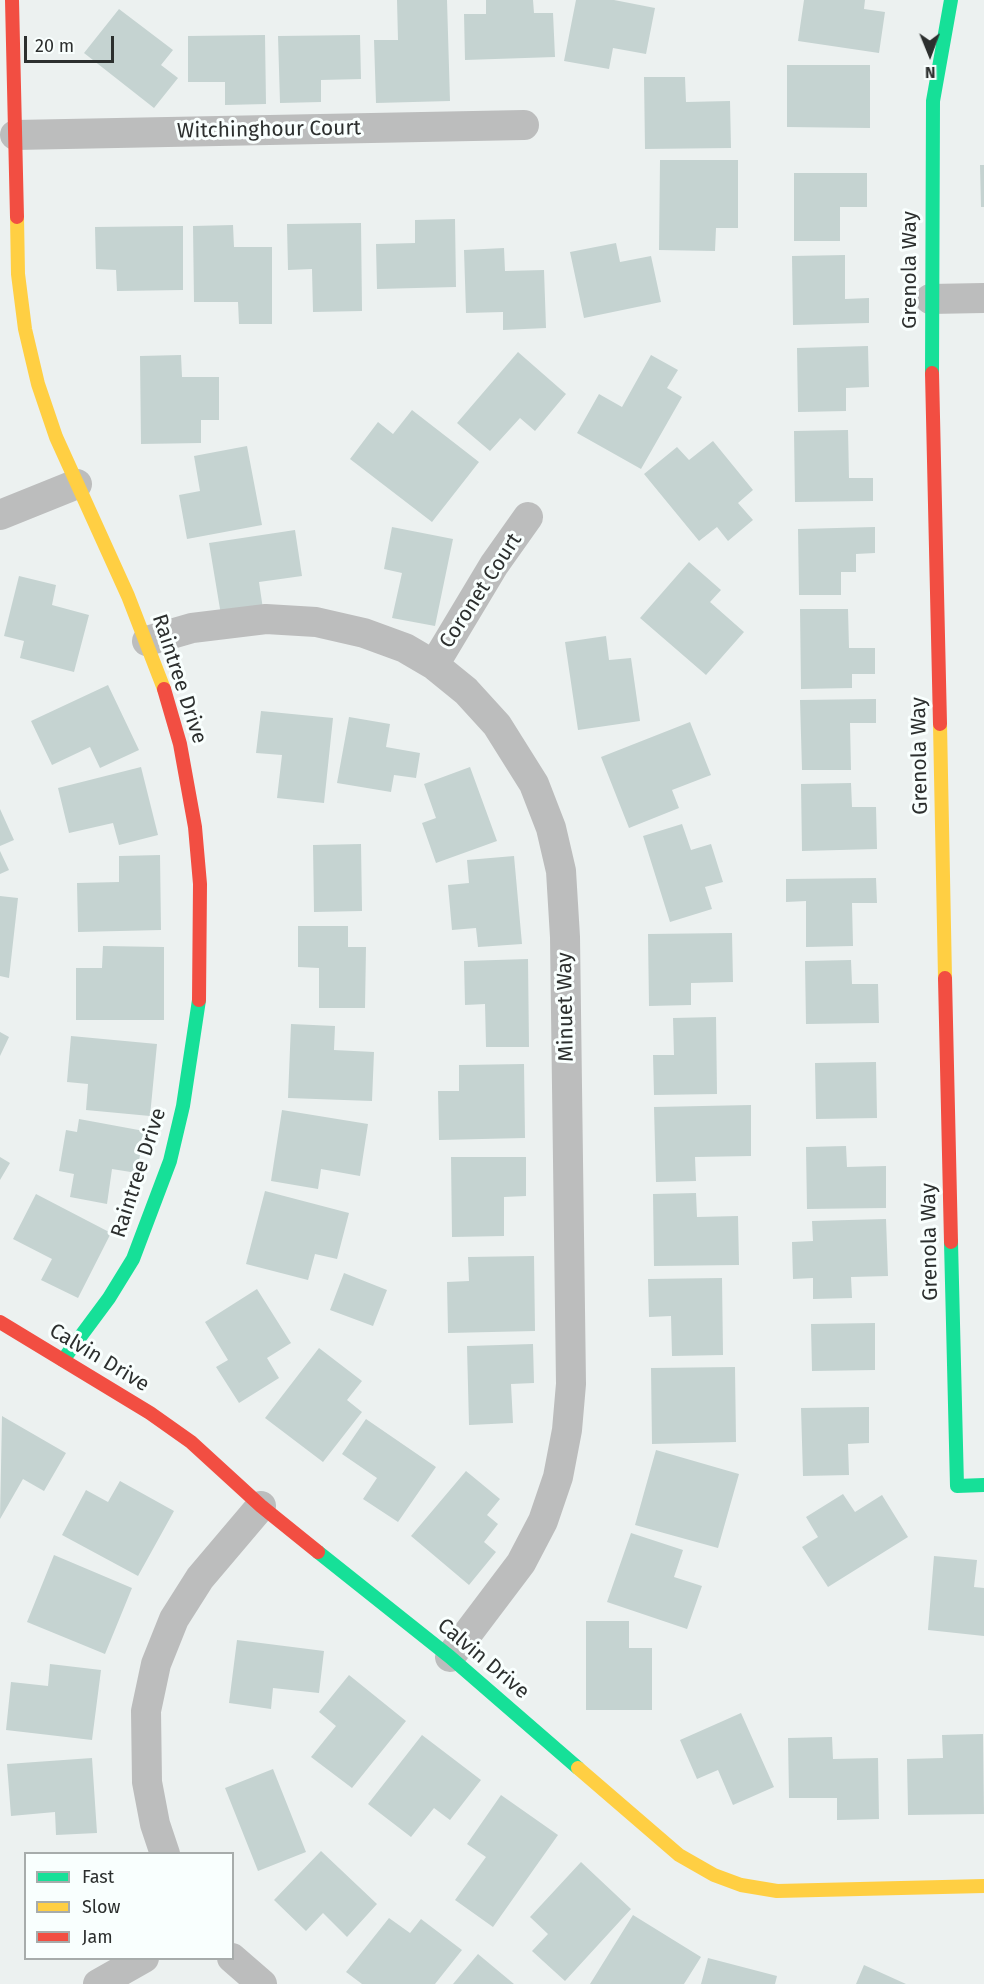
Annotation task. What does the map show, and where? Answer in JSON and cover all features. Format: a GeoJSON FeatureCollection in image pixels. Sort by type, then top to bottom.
{"type":"FeatureCollection","features":[{"type":"Feature","properties":{"kind":"street","name":"Raintree Drive"},"geometry":{"type":"LineString","coordinates":[[12,0],[18,274],[25,329],[38,384],[56,437],[147,641],[180,744],[195,827],[201,907],[201,966],[197,1022],[183,1106],[172,1150],[133,1259],[109,1298],[63,1360]]}},
{"type":"Feature","properties":{"kind":"street","name":"Grenola Way"},"geometry":{"type":"LineString","coordinates":[[951,0],[933,101],[930,299],[957,1486],[984,1485]]}},
{"type":"Feature","properties":{"kind":"street","name":"Witchinghour Court"},"geometry":{"type":"LineString","coordinates":[[15,135],[524,124]]}},
{"type":"Feature","properties":{"kind":"street"},"geometry":{"type":"LineString","coordinates":[[930,299],[984,298]]}},
{"type":"Feature","properties":{"kind":"street"},"geometry":{"type":"LineString","coordinates":[[0,514],[77,484]]}},
{"type":"Feature","properties":{"kind":"street","name":"Coronet Court"},"geometry":{"type":"LineString","coordinates":[[434,665],[494,565],[528,517]]}},
{"type":"Feature","properties":{"kind":"street","name":"Minuet Way"},"geometry":{"type":"LineString","coordinates":[[147,641],[192,628],[242,621],[316,622],[364,633],[405,648],[434,665],[466,691],[496,725],[534,784],[551,828],[561,871],[565,937],[571,1384],[567,1430],[558,1477],[543,1521],[521,1563],[450,1657]]}},
{"type":"Feature","properties":{"kind":"street","name":"Calvin Drive"},"geometry":{"type":"LineString","coordinates":[[0,1322],[150,1413],[191,1442],[261,1506],[450,1657],[680,1854],[714,1875],[741,1885],[777,1891],[984,1886]]}},
{"type":"Feature","properties":{"kind":"street"},"geometry":{"type":"LineString","coordinates":[[164,1852],[155,1824],[147,1782],[146,1719],[156,1664],[174,1619],[200,1578],[261,1506]]}},
{"type":"Feature","properties":{"kind":"street"},"geometry":{"type":"LineString","coordinates":[[98,1984],[142,1960]]}},
{"type":"Feature","properties":{"kind":"street"},"geometry":{"type":"LineString","coordinates":[[234,1960],[262,1984]]}},
{"type":"Feature","properties":{"kind":"building"},"geometry":{"type":"Polygon","coordinates":[[[397,0],[447,0],[450,101],[376,103],[374,40],[398,40],[397,0]]]}},
{"type":"Feature","properties":{"kind":"building"},"geometry":{"type":"Polygon","coordinates":[[[486,0],[533,0],[534,13],[553,13],[555,57],[465,60],[464,14],[486,14],[486,0]]]}},
{"type":"Feature","properties":{"kind":"building"},"geometry":{"type":"Polygon","coordinates":[[[576,0],[614,0],[655,8],[646,54],[613,48],[609,69],[564,61],[576,0]]]}},
{"type":"Feature","properties":{"kind":"building"},"geometry":{"type":"Polygon","coordinates":[[[804,0],[865,0],[864,9],[885,12],[879,53],[798,41],[804,0]]]}},
{"type":"Feature","properties":{"kind":"building"},"geometry":{"type":"Polygon","coordinates":[[[119,9],[173,50],[161,65],[178,78],[154,108],[84,53],[119,9]]]}},
{"type":"Feature","properties":{"kind":"building"},"geometry":{"type":"Polygon","coordinates":[[[265,35],[266,104],[225,105],[225,82],[188,82],[188,36],[265,35]]]}},
{"type":"Feature","properties":{"kind":"building"},"geometry":{"type":"Polygon","coordinates":[[[360,35],[361,79],[321,80],[321,102],[280,103],[278,36],[360,35]]]}},
{"type":"Feature","properties":{"kind":"building"},"geometry":{"type":"Polygon","coordinates":[[[787,65],[870,65],[870,128],[787,127],[787,65]]]}},
{"type":"Feature","properties":{"kind":"building"},"geometry":{"type":"Polygon","coordinates":[[[644,77],[685,77],[686,102],[730,101],[731,148],[645,149],[644,77]]]}},
{"type":"Feature","properties":{"kind":"building"},"geometry":{"type":"Polygon","coordinates":[[[660,160],[738,160],[738,228],[716,228],[715,251],[659,250],[660,160]]]}},
{"type":"Feature","properties":{"kind":"building"},"geometry":{"type":"Polygon","coordinates":[[[980,165],[984,165],[984,207],[981,207],[980,165]]]}},
{"type":"Feature","properties":{"kind":"building"},"geometry":{"type":"Polygon","coordinates":[[[794,173],[867,173],[867,207],[840,207],[840,241],[794,241],[794,173]]]}},
{"type":"Feature","properties":{"kind":"building"},"geometry":{"type":"Polygon","coordinates":[[[455,219],[456,287],[377,289],[376,244],[415,243],[415,220],[455,219]]]}},
{"type":"Feature","properties":{"kind":"building"},"geometry":{"type":"Polygon","coordinates":[[[361,223],[362,311],[313,312],[312,269],[288,270],[287,224],[361,223]]]}},
{"type":"Feature","properties":{"kind":"building"},"geometry":{"type":"Polygon","coordinates":[[[233,225],[234,247],[272,247],[272,324],[239,324],[238,302],[194,302],[193,226],[233,225]]]}},
{"type":"Feature","properties":{"kind":"building"},"geometry":{"type":"Polygon","coordinates":[[[183,226],[183,290],[117,291],[116,270],[96,269],[95,227],[183,226]]]}},
{"type":"Feature","properties":{"kind":"building"},"geometry":{"type":"Polygon","coordinates":[[[616,243],[620,262],[651,256],[661,302],[584,318],[570,252],[616,243]]]}},
{"type":"Feature","properties":{"kind":"building"},"geometry":{"type":"Polygon","coordinates":[[[504,248],[505,271],[544,270],[546,328],[503,330],[503,312],[466,313],[464,250],[504,248]]]}},
{"type":"Feature","properties":{"kind":"building"},"geometry":{"type":"Polygon","coordinates":[[[845,255],[845,299],[869,298],[869,323],[793,325],[792,256],[845,255]]]}},
{"type":"Feature","properties":{"kind":"building"},"geometry":{"type":"Polygon","coordinates":[[[868,346],[869,387],[846,388],[846,411],[798,412],[797,348],[868,346]]]}},
{"type":"Feature","properties":{"kind":"building"},"geometry":{"type":"Polygon","coordinates":[[[518,352],[566,394],[535,431],[520,418],[490,451],[457,423],[518,352]]]}},
{"type":"Feature","properties":{"kind":"building"},"geometry":{"type":"Polygon","coordinates":[[[181,355],[182,377],[219,377],[219,420],[201,420],[201,443],[141,444],[140,356],[181,355]]]}},
{"type":"Feature","properties":{"kind":"building"},"geometry":{"type":"Polygon","coordinates":[[[651,355],[678,370],[667,388],[682,397],[641,469],[577,433],[599,394],[622,407],[651,355]]]}},
{"type":"Feature","properties":{"kind":"building"},"geometry":{"type":"Polygon","coordinates":[[[412,410],[479,462],[432,522],[350,459],[378,422],[393,434],[412,410]]]}},
{"type":"Feature","properties":{"kind":"building"},"geometry":{"type":"Polygon","coordinates":[[[848,430],[849,478],[873,478],[873,501],[795,502],[794,431],[848,430]]]}},
{"type":"Feature","properties":{"kind":"building"},"geometry":{"type":"Polygon","coordinates":[[[713,441],[753,490],[738,503],[753,520],[728,541],[717,527],[699,541],[644,474],[677,447],[689,460],[713,441]]]}},
{"type":"Feature","properties":{"kind":"building"},"geometry":{"type":"Polygon","coordinates":[[[247,446],[262,525],[187,539],[179,495],[200,491],[194,456],[247,446]]]}},
{"type":"Feature","properties":{"kind":"building"},"geometry":{"type":"Polygon","coordinates":[[[392,527],[453,539],[435,626],[392,618],[402,573],[384,569],[392,527]]]}},
{"type":"Feature","properties":{"kind":"building"},"geometry":{"type":"Polygon","coordinates":[[[875,527],[875,553],[856,554],[856,572],[841,572],[841,595],[799,595],[798,529],[875,527]]]}},
{"type":"Feature","properties":{"kind":"building"},"geometry":{"type":"Polygon","coordinates":[[[295,530],[302,576],[259,582],[263,609],[221,615],[209,543],[295,530]]]}},
{"type":"Feature","properties":{"kind":"building"},"geometry":{"type":"Polygon","coordinates":[[[689,562],[721,590],[710,602],[744,632],[706,675],[640,618],[689,562]]]}},
{"type":"Feature","properties":{"kind":"building"},"geometry":{"type":"Polygon","coordinates":[[[19,576],[56,585],[52,605],[89,615],[74,672],[20,658],[24,641],[4,636],[19,576]]]}},
{"type":"Feature","properties":{"kind":"building"},"geometry":{"type":"Polygon","coordinates":[[[800,609],[848,609],[849,648],[875,648],[875,674],[852,674],[852,688],[801,689],[800,609]]]}},
{"type":"Feature","properties":{"kind":"building"},"geometry":{"type":"Polygon","coordinates":[[[606,636],[609,660],[631,658],[640,721],[578,730],[565,642],[606,636]]]}},
{"type":"Feature","properties":{"kind":"building"},"geometry":{"type":"Polygon","coordinates":[[[108,685],[139,750],[100,768],[90,747],[52,765],[31,721],[108,685]]]}},
{"type":"Feature","properties":{"kind":"building"},"geometry":{"type":"Polygon","coordinates":[[[876,699],[876,723],[850,723],[851,770],[802,770],[800,700],[876,699]]]}},
{"type":"Feature","properties":{"kind":"building"},"geometry":{"type":"Polygon","coordinates":[[[261,711],[333,718],[324,803],[277,798],[282,755],[256,753],[261,711]]]}},
{"type":"Feature","properties":{"kind":"building"},"geometry":{"type":"Polygon","coordinates":[[[349,717],[390,724],[386,747],[420,753],[416,778],[394,775],[391,792],[337,783],[349,717]]]}},
{"type":"Feature","properties":{"kind":"building"},"geometry":{"type":"Polygon","coordinates":[[[690,722],[711,775],[672,790],[679,808],[629,828],[601,757],[690,722]]]}},
{"type":"Feature","properties":{"kind":"building"},"geometry":{"type":"Polygon","coordinates":[[[141,767],[158,835],[119,845],[113,823],[69,833],[58,788],[141,767]]]}},
{"type":"Feature","properties":{"kind":"building"},"geometry":{"type":"Polygon","coordinates":[[[470,767],[497,841],[436,863],[422,823],[436,818],[424,784],[470,767]]]}},
{"type":"Feature","properties":{"kind":"building"},"geometry":{"type":"Polygon","coordinates":[[[851,783],[852,807],[876,807],[877,849],[802,851],[801,784],[851,783]]]}},
{"type":"Feature","properties":{"kind":"building"},"geometry":{"type":"Polygon","coordinates":[[[0,809],[14,840],[0,846],[0,809]]]}},
{"type":"Feature","properties":{"kind":"building"},"geometry":{"type":"Polygon","coordinates":[[[682,824],[691,850],[711,844],[723,882],[705,887],[712,909],[670,922],[643,836],[682,824]]]}},
{"type":"Feature","properties":{"kind":"building"},"geometry":{"type":"Polygon","coordinates":[[[361,844],[362,911],[314,912],[313,845],[361,844]]]}},
{"type":"Feature","properties":{"kind":"building"},"geometry":{"type":"Polygon","coordinates":[[[0,851],[9,870],[0,874],[0,851]]]}},
{"type":"Feature","properties":{"kind":"building"},"geometry":{"type":"Polygon","coordinates":[[[160,855],[161,930],[78,932],[77,883],[119,882],[119,856],[160,855]]]}},
{"type":"Feature","properties":{"kind":"building"},"geometry":{"type":"Polygon","coordinates":[[[514,856],[522,944],[478,947],[476,928],[452,930],[448,885],[469,883],[467,860],[514,856]]]}},
{"type":"Feature","properties":{"kind":"building"},"geometry":{"type":"Polygon","coordinates":[[[876,878],[877,903],[852,903],[853,946],[806,947],[806,901],[786,902],[786,879],[876,878]]]}},
{"type":"Feature","properties":{"kind":"building"},"geometry":{"type":"Polygon","coordinates":[[[0,896],[18,898],[9,978],[0,976],[0,896]]]}},
{"type":"Feature","properties":{"kind":"building"},"geometry":{"type":"Polygon","coordinates":[[[298,926],[348,926],[348,947],[366,947],[365,1008],[319,1008],[319,968],[298,967],[298,926]]]}},
{"type":"Feature","properties":{"kind":"building"},"geometry":{"type":"Polygon","coordinates":[[[732,933],[733,982],[691,983],[691,1005],[649,1006],[648,934],[732,933]]]}},
{"type":"Feature","properties":{"kind":"building"},"geometry":{"type":"Polygon","coordinates":[[[103,946],[164,947],[164,1020],[76,1020],[76,968],[102,968],[103,946]]]}},
{"type":"Feature","properties":{"kind":"building"},"geometry":{"type":"Polygon","coordinates":[[[528,959],[529,1047],[486,1047],[485,1004],[465,1005],[464,961],[528,959]]]}},
{"type":"Feature","properties":{"kind":"building"},"geometry":{"type":"Polygon","coordinates":[[[851,960],[852,984],[878,984],[879,1023],[806,1024],[805,961],[851,960]]]}},
{"type":"Feature","properties":{"kind":"building"},"geometry":{"type":"Polygon","coordinates":[[[716,1017],[717,1094],[654,1095],[653,1055],[674,1055],[673,1018],[716,1017]]]}},
{"type":"Feature","properties":{"kind":"building"},"geometry":{"type":"Polygon","coordinates":[[[291,1024],[335,1026],[334,1050],[374,1052],[372,1101],[288,1098],[291,1024]]]}},
{"type":"Feature","properties":{"kind":"building"},"geometry":{"type":"Polygon","coordinates":[[[0,1032],[9,1037],[0,1056],[0,1032]]]}},
{"type":"Feature","properties":{"kind":"building"},"geometry":{"type":"Polygon","coordinates":[[[71,1036],[157,1044],[150,1116],[86,1110],[88,1084],[67,1082],[71,1036]]]}},
{"type":"Feature","properties":{"kind":"building"},"geometry":{"type":"Polygon","coordinates":[[[876,1062],[877,1118],[816,1119],[815,1063],[876,1062]]]}},
{"type":"Feature","properties":{"kind":"building"},"geometry":{"type":"Polygon","coordinates":[[[524,1064],[525,1138],[439,1140],[438,1091],[459,1091],[459,1065],[524,1064]]]}},
{"type":"Feature","properties":{"kind":"building"},"geometry":{"type":"Polygon","coordinates":[[[751,1105],[751,1156],[695,1157],[696,1181],[656,1182],[654,1107],[751,1105]]]}},
{"type":"Feature","properties":{"kind":"building"},"geometry":{"type":"Polygon","coordinates":[[[282,1110],[368,1124],[360,1176],[321,1169],[318,1189],[271,1181],[282,1110]]]}},
{"type":"Feature","properties":{"kind":"building"},"geometry":{"type":"Polygon","coordinates":[[[79,1119],[144,1131],[137,1173],[112,1169],[107,1204],[70,1197],[74,1174],[59,1171],[66,1130],[77,1132],[79,1119]]]}},
{"type":"Feature","properties":{"kind":"building"},"geometry":{"type":"Polygon","coordinates":[[[846,1146],[847,1167],[886,1166],[886,1208],[807,1209],[806,1147],[846,1146]]]}},
{"type":"Feature","properties":{"kind":"building"},"geometry":{"type":"Polygon","coordinates":[[[0,1157],[10,1163],[0,1180],[0,1157]]]}},
{"type":"Feature","properties":{"kind":"building"},"geometry":{"type":"Polygon","coordinates":[[[451,1157],[526,1157],[526,1196],[504,1197],[504,1236],[452,1237],[451,1157]]]}},
{"type":"Feature","properties":{"kind":"building"},"geometry":{"type":"Polygon","coordinates":[[[265,1191],[349,1213],[337,1259],[315,1254],[308,1280],[246,1264],[265,1191]]]}},
{"type":"Feature","properties":{"kind":"building"},"geometry":{"type":"Polygon","coordinates":[[[696,1193],[697,1217],[738,1216],[739,1265],[654,1266],[653,1194],[696,1193]]]}},
{"type":"Feature","properties":{"kind":"building"},"geometry":{"type":"Polygon","coordinates":[[[36,1194],[111,1233],[78,1298],[41,1280],[52,1259],[13,1239],[36,1194]]]}},
{"type":"Feature","properties":{"kind":"building"},"geometry":{"type":"Polygon","coordinates":[[[886,1219],[888,1276],[851,1277],[852,1298],[813,1299],[813,1278],[793,1279],[792,1242],[813,1241],[812,1221],[886,1219]]]}},
{"type":"Feature","properties":{"kind":"building"},"geometry":{"type":"Polygon","coordinates":[[[534,1256],[535,1331],[448,1333],[447,1282],[469,1281],[468,1257],[534,1256]]]}},
{"type":"Feature","properties":{"kind":"building"},"geometry":{"type":"Polygon","coordinates":[[[344,1273],[387,1290],[373,1326],[330,1310],[344,1273]]]}},
{"type":"Feature","properties":{"kind":"building"},"geometry":{"type":"Polygon","coordinates":[[[722,1278],[723,1355],[672,1356],[671,1316],[649,1317],[648,1279],[722,1278]]]}},
{"type":"Feature","properties":{"kind":"building"},"geometry":{"type":"Polygon","coordinates":[[[257,1289],[291,1343],[267,1358],[279,1378],[239,1403],[216,1367],[228,1360],[205,1322],[257,1289]]]}},
{"type":"Feature","properties":{"kind":"building"},"geometry":{"type":"Polygon","coordinates":[[[875,1323],[875,1370],[812,1371],[811,1324],[875,1323]]]}},
{"type":"Feature","properties":{"kind":"building"},"geometry":{"type":"Polygon","coordinates":[[[533,1344],[534,1383],[511,1384],[513,1423],[469,1425],[467,1346],[533,1344]]]}},
{"type":"Feature","properties":{"kind":"building"},"geometry":{"type":"Polygon","coordinates":[[[319,1348],[362,1381],[347,1400],[362,1412],[323,1462],[265,1418],[319,1348]]]}},
{"type":"Feature","properties":{"kind":"building"},"geometry":{"type":"Polygon","coordinates":[[[735,1367],[736,1442],[652,1444],[651,1368],[735,1367]]]}},
{"type":"Feature","properties":{"kind":"building"},"geometry":{"type":"Polygon","coordinates":[[[869,1407],[869,1443],[848,1444],[849,1475],[803,1476],[801,1408],[869,1407]]]}},
{"type":"Feature","properties":{"kind":"building"},"geometry":{"type":"Polygon","coordinates":[[[2,1416],[66,1453],[44,1491],[23,1479],[0,1519],[2,1416]]]}},
{"type":"Feature","properties":{"kind":"building"},"geometry":{"type":"Polygon","coordinates":[[[366,1419],[436,1467],[398,1522],[363,1499],[377,1478],[342,1454],[366,1419]]]}},
{"type":"Feature","properties":{"kind":"building"},"geometry":{"type":"Polygon","coordinates":[[[656,1450],[739,1474],[718,1548],[635,1525],[656,1450]]]}},
{"type":"Feature","properties":{"kind":"building"},"geometry":{"type":"Polygon","coordinates":[[[466,1471],[500,1499],[487,1515],[498,1524],[484,1542],[496,1552],[469,1585],[411,1536],[466,1471]]]}},
{"type":"Feature","properties":{"kind":"building"},"geometry":{"type":"Polygon","coordinates":[[[120,1481],[174,1511],[138,1576],[62,1535],[86,1490],[108,1502],[120,1481]]]}},
{"type":"Feature","properties":{"kind":"building"},"geometry":{"type":"Polygon","coordinates":[[[843,1494],[855,1512],[882,1495],[908,1537],[828,1587],[802,1547],[818,1537],[806,1517],[843,1494]]]}},
{"type":"Feature","properties":{"kind":"building"},"geometry":{"type":"Polygon","coordinates":[[[631,1533],[683,1550],[674,1577],[702,1586],[687,1629],[607,1602],[631,1533]]]}},
{"type":"Feature","properties":{"kind":"building"},"geometry":{"type":"Polygon","coordinates":[[[54,1555],[132,1588],[105,1654],[27,1622],[54,1555]]]}},
{"type":"Feature","properties":{"kind":"building"},"geometry":{"type":"Polygon","coordinates":[[[934,1556],[977,1560],[974,1587],[984,1588],[984,1636],[928,1630],[934,1556]]]}},
{"type":"Feature","properties":{"kind":"building"},"geometry":{"type":"Polygon","coordinates":[[[586,1621],[629,1621],[629,1648],[652,1648],[652,1710],[586,1710],[586,1621]]]}},
{"type":"Feature","properties":{"kind":"building"},"geometry":{"type":"Polygon","coordinates":[[[237,1640],[324,1651],[319,1693],[273,1688],[271,1709],[229,1703],[237,1640]]]}},
{"type":"Feature","properties":{"kind":"building"},"geometry":{"type":"Polygon","coordinates":[[[50,1664],[101,1670],[92,1740],[6,1730],[11,1682],[48,1686],[50,1664]]]}},
{"type":"Feature","properties":{"kind":"building"},"geometry":{"type":"Polygon","coordinates":[[[349,1675],[406,1721],[352,1788],[311,1757],[336,1726],[319,1712],[349,1675]]]}},
{"type":"Feature","properties":{"kind":"building"},"geometry":{"type":"Polygon","coordinates":[[[741,1713],[774,1787],[733,1805],[718,1770],[697,1779],[680,1740],[741,1713]]]}},
{"type":"Feature","properties":{"kind":"building"},"geometry":{"type":"Polygon","coordinates":[[[983,1734],[984,1814],[908,1815],[907,1759],[943,1758],[942,1735],[983,1734]]]}},
{"type":"Feature","properties":{"kind":"building"},"geometry":{"type":"Polygon","coordinates":[[[422,1735],[481,1780],[450,1820],[434,1808],[411,1837],[368,1804],[422,1735]]]}},
{"type":"Feature","properties":{"kind":"building"},"geometry":{"type":"Polygon","coordinates":[[[832,1737],[833,1759],[878,1758],[879,1819],[837,1820],[837,1798],[789,1798],[788,1738],[832,1737]]]}},
{"type":"Feature","properties":{"kind":"building"},"geometry":{"type":"Polygon","coordinates":[[[92,1758],[97,1833],[56,1835],[55,1812],[11,1816],[7,1764],[92,1758]]]}},
{"type":"Feature","properties":{"kind":"building"},"geometry":{"type":"Polygon","coordinates":[[[273,1769],[306,1852],[258,1871],[225,1788],[273,1769]]]}},
{"type":"Feature","properties":{"kind":"building"},"geometry":{"type":"Polygon","coordinates":[[[501,1795],[558,1835],[493,1927],[455,1900],[486,1857],[467,1844],[501,1795]]]}},
{"type":"Feature","properties":{"kind":"building"},"geometry":{"type":"Polygon","coordinates":[[[321,1851],[377,1904],[347,1937],[323,1913],[306,1931],[274,1900],[321,1851]]]}},
{"type":"Feature","properties":{"kind":"building"},"geometry":{"type":"Polygon","coordinates":[[[581,1862],[631,1909],[565,1981],[532,1951],[548,1934],[530,1917],[581,1862]]]}},
{"type":"Feature","properties":{"kind":"building"},"geometry":{"type":"Polygon","coordinates":[[[633,1915],[701,1957],[684,1984],[590,1984],[633,1915]]]}},
{"type":"Feature","properties":{"kind":"building"},"geometry":{"type":"Polygon","coordinates":[[[389,1918],[410,1933],[421,1919],[462,1950],[435,1984],[362,1984],[346,1972],[389,1918]]]}},
{"type":"Feature","properties":{"kind":"building"},"geometry":{"type":"Polygon","coordinates":[[[478,1954],[514,1984],[453,1984],[478,1954]]]}},
{"type":"Feature","properties":{"kind":"building"},"geometry":{"type":"Polygon","coordinates":[[[708,1958],[777,1976],[775,1984],[701,1984],[708,1958]]]}},
{"type":"Feature","properties":{"kind":"building"},"geometry":{"type":"Polygon","coordinates":[[[864,1965],[906,1984],[856,1984],[864,1965]]]}},
{"type":"Feature","properties":{"kind":"traffic: fast"},"geometry":{"type":"LineString","coordinates":[[932,373],[933,101],[951,0]]}},
{"type":"Feature","properties":{"kind":"traffic: fast"},"geometry":{"type":"LineString","coordinates":[[63,1360],[109,1298],[133,1259],[170,1161],[183,1106],[199,1000]]}},
{"type":"Feature","properties":{"kind":"traffic: fast"},"geometry":{"type":"LineString","coordinates":[[951,1242],[957,1486],[984,1485]]}},
{"type":"Feature","properties":{"kind":"traffic: fast"},"geometry":{"type":"LineString","coordinates":[[318,1552],[450,1657],[578,1768]]}},
{"type":"Feature","properties":{"kind":"traffic: slow"},"geometry":{"type":"LineString","coordinates":[[17,217],[18,274],[25,329],[38,384],[56,437],[128,596],[164,689]]}},
{"type":"Feature","properties":{"kind":"traffic: slow"},"geometry":{"type":"LineString","coordinates":[[940,724],[945,978]]}},
{"type":"Feature","properties":{"kind":"traffic: slow"},"geometry":{"type":"LineString","coordinates":[[578,1768],[679,1855],[714,1875],[741,1885],[777,1891],[984,1886]]}},
{"type":"Feature","properties":{"kind":"traffic: jam"},"geometry":{"type":"LineString","coordinates":[[12,0],[17,217]]}},
{"type":"Feature","properties":{"kind":"traffic: jam"},"geometry":{"type":"LineString","coordinates":[[932,373],[940,724]]}},
{"type":"Feature","properties":{"kind":"traffic: jam"},"geometry":{"type":"LineString","coordinates":[[164,689],[180,744],[195,827],[200,884],[199,1000]]}},
{"type":"Feature","properties":{"kind":"traffic: jam"},"geometry":{"type":"LineString","coordinates":[[945,978],[951,1242]]}},
{"type":"Feature","properties":{"kind":"traffic: jam"},"geometry":{"type":"LineString","coordinates":[[0,1322],[150,1413],[191,1442],[261,1506],[318,1552]]}}]}
